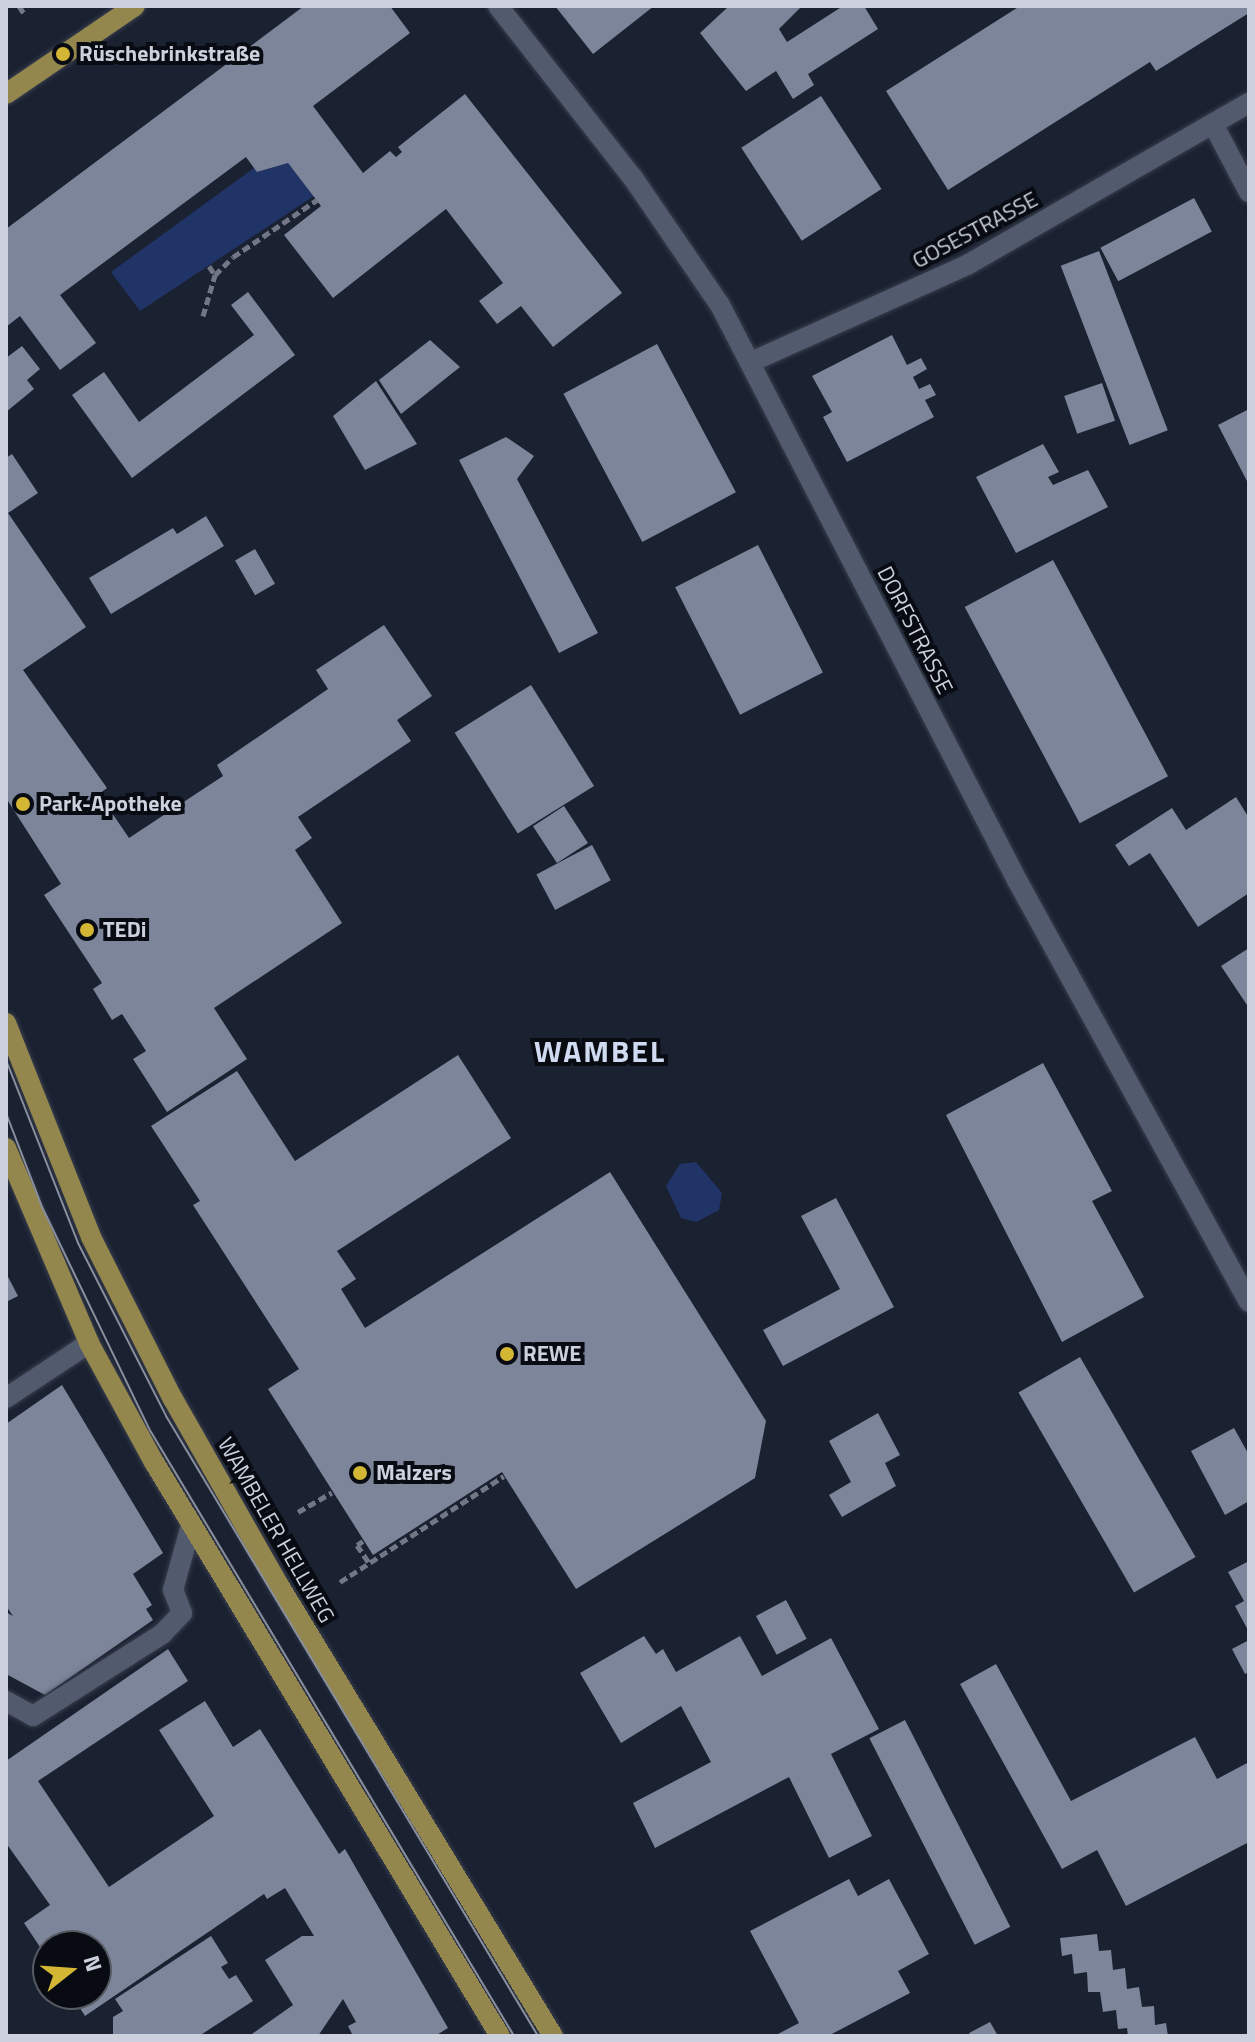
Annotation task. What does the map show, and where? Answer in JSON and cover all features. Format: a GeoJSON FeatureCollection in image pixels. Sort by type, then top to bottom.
{"type":"FeatureCollection","features":[{"type":"Feature","properties":{"kind":"main road"},"geometry":{"type":"LineString","coordinates":[[6,94],[135,6]]}},
{"type":"Feature","properties":{"kind":"main road","name":"WAMBELER HELLWEG"},"geometry":{"type":"LineString","coordinates":[[6,1023],[91,1237],[173,1399],[553,2036]]}},
{"type":"Feature","properties":{"kind":"main road"},"geometry":{"type":"LineString","coordinates":[[6,1148],[89,1343],[191,1525],[500,2036]]}},
{"type":"Feature","properties":{"kind":"street","name":"DORFSTRASSE"},"geometry":{"type":"LineString","coordinates":[[498,6],[677,241],[751,362],[1018,882],[1249,1302]]}},
{"type":"Feature","properties":{"kind":"street","name":"GOSESTRASSE"},"geometry":{"type":"LineString","coordinates":[[751,362],[967,265],[1214,126],[1249,103]]}},
{"type":"Feature","properties":{"kind":"street"},"geometry":{"type":"LineString","coordinates":[[1214,126],[1249,192]]}},
{"type":"Feature","properties":{"kind":"street"},"geometry":{"type":"LineString","coordinates":[[6,1398],[89,1343]]}},
{"type":"Feature","properties":{"kind":"street"},"geometry":{"type":"LineString","coordinates":[[6,1701],[33,1716],[162,1634],[182,1613],[173,1590],[191,1525]]}},
{"type":"Feature","properties":{"kind":"path"},"geometry":{"type":"LineString","coordinates":[[19,6],[25,15]]}},
{"type":"Feature","properties":{"kind":"path"},"geometry":{"type":"LineString","coordinates":[[203,316],[215,275],[239,251],[317,200]]}},
{"type":"Feature","properties":{"kind":"path"},"geometry":{"type":"LineString","coordinates":[[209,266],[215,275]]}},
{"type":"Feature","properties":{"kind":"path"},"geometry":{"type":"LineString","coordinates":[[340,1582],[504,1476]]}},
{"type":"Feature","properties":{"kind":"path"},"geometry":{"type":"LineString","coordinates":[[298,1512],[332,1492]]}},
{"type":"Feature","properties":{"kind":"path"},"geometry":{"type":"LineString","coordinates":[[363,1541],[357,1545],[369,1563]]}},
{"type":"Feature","properties":{"kind":"shaded area"},"geometry":{"type":"Polygon","coordinates":[[[288,163],[314,196],[140,311],[111,272],[254,168],[258,172],[288,163]]]}},
{"type":"Feature","properties":{"kind":"shaded area"},"geometry":{"type":"Polygon","coordinates":[[[696,1162],[722,1193],[719,1210],[696,1222],[681,1218],[666,1186],[680,1164],[696,1162]]]}},
{"type":"Feature","properties":{"kind":"building"},"geometry":{"type":"Polygon","coordinates":[[[304,6],[390,6],[410,33],[313,106],[363,173],[390,151],[396,157],[402,152],[398,147],[465,94],[622,293],[553,347],[521,306],[497,324],[479,301],[503,283],[446,209],[333,298],[284,235],[321,206],[288,163],[257,172],[246,157],[60,295],[96,343],[60,370],[20,316],[6,327],[6,229],[304,6]]]}},
{"type":"Feature","properties":{"kind":"building"},"geometry":{"type":"Polygon","coordinates":[[[555,6],[654,6],[593,54],[555,6]]]}},
{"type":"Feature","properties":{"kind":"building"},"geometry":{"type":"Polygon","coordinates":[[[729,6],[802,6],[779,29],[787,42],[843,6],[864,6],[878,29],[808,74],[814,85],[793,99],[776,71],[746,91],[700,33],[729,6]]]}},
{"type":"Feature","properties":{"kind":"building"},"geometry":{"type":"Polygon","coordinates":[[[1020,6],[1249,6],[1249,13],[1156,71],[1150,62],[948,190],[886,91],[1020,6]]]}},
{"type":"Feature","properties":{"kind":"building"},"geometry":{"type":"Polygon","coordinates":[[[821,96],[881,189],[802,241],[741,148],[821,96]]]}},
{"type":"Feature","properties":{"kind":"building"},"geometry":{"type":"Polygon","coordinates":[[[1194,198],[1212,232],[1118,281],[1100,248],[1194,198]]]}},
{"type":"Feature","properties":{"kind":"building"},"geometry":{"type":"Polygon","coordinates":[[[1099,251],[1168,430],[1130,445],[1061,266],[1099,251]]]}},
{"type":"Feature","properties":{"kind":"building"},"geometry":{"type":"Polygon","coordinates":[[[248,292],[295,355],[132,478],[72,395],[104,372],[139,422],[254,335],[231,305],[248,292]]]}},
{"type":"Feature","properties":{"kind":"building"},"geometry":{"type":"Polygon","coordinates":[[[892,335],[907,365],[921,358],[927,369],[913,377],[919,389],[930,384],[936,395],[925,400],[934,417],[847,462],[823,417],[832,412],[812,376],[892,335]]]}},
{"type":"Feature","properties":{"kind":"building"},"geometry":{"type":"Polygon","coordinates":[[[430,340],[460,367],[401,414],[379,380],[430,340]]]}},
{"type":"Feature","properties":{"kind":"building"},"geometry":{"type":"Polygon","coordinates":[[[657,344],[736,492],[642,542],[563,394],[657,344]]]}},
{"type":"Feature","properties":{"kind":"building"},"geometry":{"type":"Polygon","coordinates":[[[22,346],[40,369],[27,380],[34,389],[6,412],[6,358],[22,346]]]}},
{"type":"Feature","properties":{"kind":"building"},"geometry":{"type":"Polygon","coordinates":[[[376,381],[417,444],[365,470],[333,416],[376,381]]]}},
{"type":"Feature","properties":{"kind":"building"},"geometry":{"type":"Polygon","coordinates":[[[1102,383],[1115,421],[1077,434],[1064,396],[1102,383]]]}},
{"type":"Feature","properties":{"kind":"building"},"geometry":{"type":"Polygon","coordinates":[[[1249,409],[1249,485],[1218,425],[1249,409]]]}},
{"type":"Feature","properties":{"kind":"building"},"geometry":{"type":"Polygon","coordinates":[[[506,437],[534,456],[517,479],[598,633],[559,653],[459,460],[506,437]]]}},
{"type":"Feature","properties":{"kind":"building"},"geometry":{"type":"Polygon","coordinates":[[[1043,444],[1059,472],[1048,477],[1053,485],[1088,470],[1108,507],[1016,553],[976,477],[1043,444]]]}},
{"type":"Feature","properties":{"kind":"building"},"geometry":{"type":"Polygon","coordinates":[[[12,454],[38,493],[8,513],[86,627],[23,670],[107,788],[99,794],[129,838],[223,776],[217,765],[328,689],[316,670],[384,625],[432,696],[397,720],[411,741],[298,817],[312,838],[295,850],[342,923],[214,1008],[247,1059],[167,1112],[133,1059],[146,1051],[122,1014],[112,1020],[93,989],[102,983],[44,895],[61,884],[6,798],[6,458],[12,454]]]}},
{"type":"Feature","properties":{"kind":"building"},"geometry":{"type":"Polygon","coordinates":[[[206,516],[224,546],[111,614],[89,578],[173,528],[177,534],[206,516]]]}},
{"type":"Feature","properties":{"kind":"building"},"geometry":{"type":"Polygon","coordinates":[[[758,545],[823,672],[740,715],[675,587],[758,545]]]}},
{"type":"Feature","properties":{"kind":"building"},"geometry":{"type":"Polygon","coordinates":[[[255,549],[275,584],[255,595],[235,560],[255,549]]]}},
{"type":"Feature","properties":{"kind":"building"},"geometry":{"type":"Polygon","coordinates":[[[1053,560],[1168,776],[1080,823],[965,607],[1053,560]]]}},
{"type":"Feature","properties":{"kind":"building"},"geometry":{"type":"Polygon","coordinates":[[[531,685],[594,786],[518,834],[455,733],[531,685]]]}},
{"type":"Feature","properties":{"kind":"building"},"geometry":{"type":"Polygon","coordinates":[[[1236,797],[1249,818],[1249,893],[1198,927],[1150,853],[1129,866],[1115,845],[1172,808],[1186,830],[1236,797]]]}},
{"type":"Feature","properties":{"kind":"building"},"geometry":{"type":"Polygon","coordinates":[[[564,806],[588,843],[557,863],[533,826],[564,806]]]}},
{"type":"Feature","properties":{"kind":"building"},"geometry":{"type":"Polygon","coordinates":[[[592,845],[611,880],[555,910],[536,875],[592,845]]]}},
{"type":"Feature","properties":{"kind":"building"},"geometry":{"type":"Polygon","coordinates":[[[1249,948],[1249,1008],[1221,966],[1249,948]]]}},
{"type":"Feature","properties":{"kind":"building"},"geometry":{"type":"Polygon","coordinates":[[[458,1055],[511,1138],[337,1251],[356,1279],[341,1289],[365,1328],[610,1172],[766,1421],[755,1478],[576,1589],[502,1472],[373,1555],[268,1389],[299,1369],[193,1205],[200,1201],[151,1126],[237,1071],[295,1161],[458,1055]]]}},
{"type":"Feature","properties":{"kind":"building"},"geometry":{"type":"Polygon","coordinates":[[[1043,1063],[1112,1191],[1092,1201],[1144,1297],[1062,1342],[946,1115],[1043,1063]]]}},
{"type":"Feature","properties":{"kind":"building"},"geometry":{"type":"Polygon","coordinates":[[[836,1198],[894,1307],[783,1366],[763,1330],[840,1289],[801,1216],[836,1198]]]}},
{"type":"Feature","properties":{"kind":"building"},"geometry":{"type":"Polygon","coordinates":[[[6,1273],[18,1296],[6,1302],[6,1273]]]}},
{"type":"Feature","properties":{"kind":"building"},"geometry":{"type":"Polygon","coordinates":[[[1080,1357],[1196,1557],[1134,1593],[1019,1392],[1080,1357]]]}},
{"type":"Feature","properties":{"kind":"building"},"geometry":{"type":"Polygon","coordinates":[[[62,1385],[163,1553],[133,1574],[152,1605],[146,1609],[153,1620],[45,1695],[6,1674],[6,1612],[13,1616],[6,1606],[6,1424],[62,1385]]]}},
{"type":"Feature","properties":{"kind":"building"},"geometry":{"type":"Polygon","coordinates":[[[878,1413],[900,1455],[885,1463],[896,1486],[842,1517],[829,1495],[851,1482],[829,1441],[878,1413]]]}},
{"type":"Feature","properties":{"kind":"building"},"geometry":{"type":"Polygon","coordinates":[[[1234,1428],[1249,1455],[1249,1501],[1225,1515],[1191,1451],[1234,1428]]]}},
{"type":"Feature","properties":{"kind":"building"},"geometry":{"type":"Polygon","coordinates":[[[1249,1561],[1249,1632],[1235,1606],[1244,1601],[1228,1572],[1249,1561]]]}},
{"type":"Feature","properties":{"kind":"building"},"geometry":{"type":"Polygon","coordinates":[[[786,1600],[807,1639],[777,1655],[756,1616],[786,1600]]]}},
{"type":"Feature","properties":{"kind":"building"},"geometry":{"type":"Polygon","coordinates":[[[644,1636],[656,1654],[663,1649],[676,1672],[740,1636],[762,1676],[831,1638],[879,1729],[831,1754],[872,1836],[829,1858],[789,1777],[655,1848],[633,1803],[711,1762],[681,1706],[621,1743],[580,1673],[644,1636]]]}},
{"type":"Feature","properties":{"kind":"building"},"geometry":{"type":"Polygon","coordinates":[[[1249,1640],[1249,1672],[1245,1674],[1232,1649],[1249,1640]]]}},
{"type":"Feature","properties":{"kind":"building"},"geometry":{"type":"Polygon","coordinates":[[[168,1649],[188,1681],[38,1781],[109,1887],[214,1816],[159,1730],[205,1701],[233,1747],[260,1729],[339,1854],[345,1849],[448,2028],[435,2036],[353,2036],[348,2026],[356,2022],[343,1999],[318,2036],[249,2036],[293,2005],[265,1960],[302,1936],[314,1936],[285,1888],[267,1899],[264,1894],[112,1998],[112,1930],[32,1930],[32,1935],[24,1923],[50,1905],[6,1843],[6,1761],[168,1649]]]}},
{"type":"Feature","properties":{"kind":"building"},"geometry":{"type":"Polygon","coordinates":[[[996,1664],[1071,1801],[1195,1737],[1217,1779],[1249,1762],[1249,1842],[1126,1906],[1097,1850],[1062,1869],[960,1684],[996,1664]]]}},
{"type":"Feature","properties":{"kind":"building"},"geometry":{"type":"Polygon","coordinates":[[[905,1720],[1010,1927],[975,1945],[869,1738],[905,1720]]]}},
{"type":"Feature","properties":{"kind":"building"},"geometry":{"type":"Polygon","coordinates":[[[849,1879],[858,1896],[889,1879],[929,1954],[898,1971],[910,1993],[828,2036],[774,2036],[799,2023],[750,1931],[849,1879]]]}},
{"type":"Feature","properties":{"kind":"building"},"geometry":{"type":"Polygon","coordinates":[[[1097,1934],[1099,1951],[1111,1950],[1113,1970],[1125,1968],[1127,1989],[1139,1987],[1142,2007],[1154,2006],[1155,2025],[1166,2023],[1168,2036],[1128,2036],[1127,2028],[1118,2029],[1116,2010],[1103,2012],[1100,1992],[1088,1992],[1087,1972],[1074,1974],[1072,1954],[1062,1956],[1060,1938],[1097,1934]]]}},
{"type":"Feature","properties":{"kind":"building"},"geometry":{"type":"Polygon","coordinates":[[[211,1936],[228,1963],[221,1967],[229,1979],[236,1975],[253,2001],[199,2036],[113,2036],[113,2017],[123,2011],[115,1999],[211,1936]]]}},
{"type":"Feature","properties":{"kind":"building"},"geometry":{"type":"Polygon","coordinates":[[[990,2022],[998,2036],[971,2036],[969,2033],[990,2022]]]}},
{"type":"Feature","properties":{"kind":"tram line"},"geometry":{"type":"LineString","coordinates":[[6,1060],[78,1243],[166,1416],[538,2036]]}},
{"type":"Feature","properties":{"kind":"tram line"},"geometry":{"type":"LineString","coordinates":[[6,1113],[42,1207],[151,1432],[514,2036]]}},
{"type":"Feature","properties":{"kind":"place","name":"Rüschebrinkstraße"},"geometry":{"type":"Point","coordinates":[63,54]}},
{"type":"Feature","properties":{"kind":"place","name":"Park-Apotheke"},"geometry":{"type":"Point","coordinates":[23,804]}},
{"type":"Feature","properties":{"kind":"place","name":"TEDi"},"geometry":{"type":"Point","coordinates":[87,930]}},
{"type":"Feature","properties":{"kind":"place","name":"REWE"},"geometry":{"type":"Point","coordinates":[507,1354]}},
{"type":"Feature","properties":{"kind":"place","name":"Malzers"},"geometry":{"type":"Point","coordinates":[360,1473]}},
{"type":"Feature","properties":{"kind":"district","name":"WAMBEL"},"geometry":{"type":"Point","coordinates":[600,1051]}}]}
